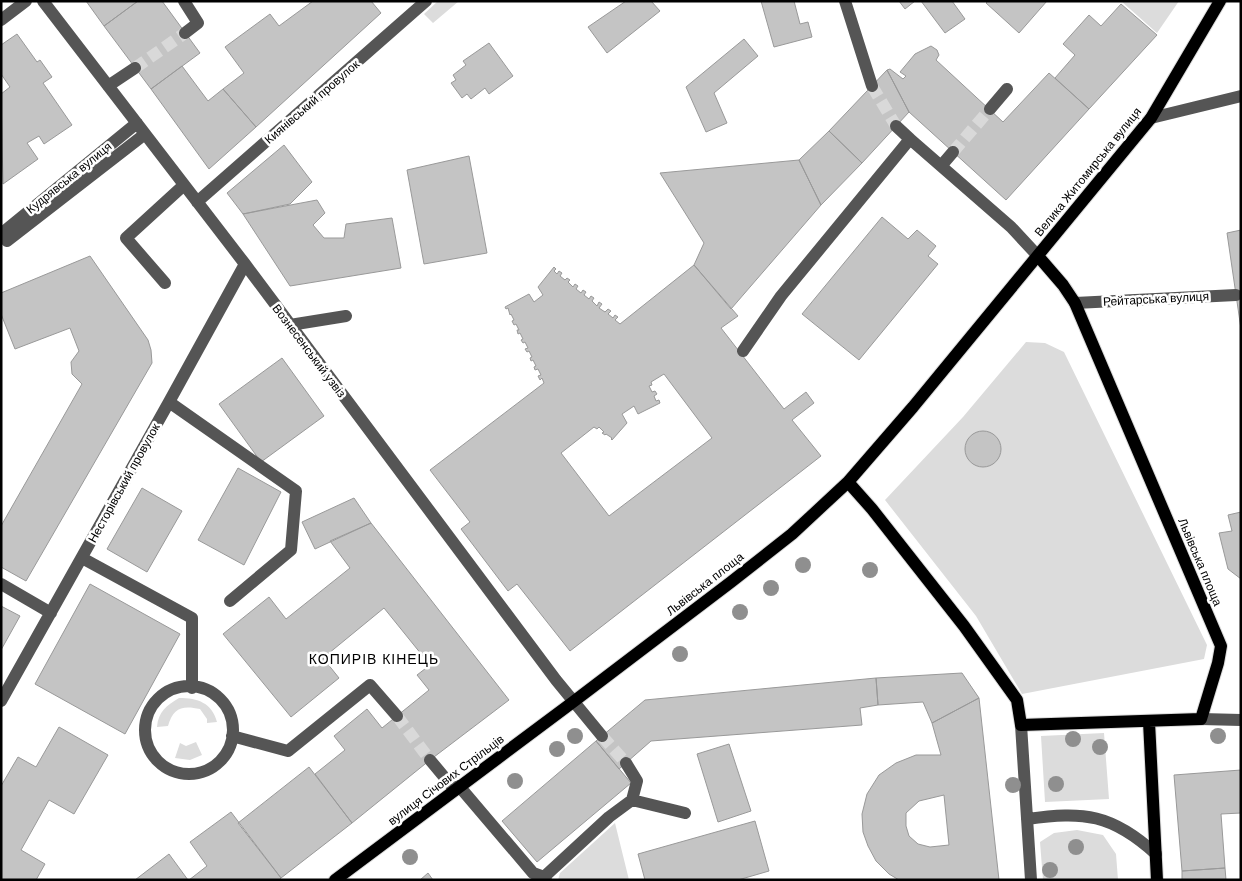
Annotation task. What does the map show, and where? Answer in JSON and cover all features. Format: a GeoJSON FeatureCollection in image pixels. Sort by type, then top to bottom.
{"type":"FeatureCollection","features":[{"type":"Feature","properties":{"kind":"main road","name":"Велика Житомирська вулиця"},"geometry":{"type":"LineString","coordinates":[[1038,256],[1152,118],[1217,3]]}},
{"type":"Feature","properties":{"kind":"main road","name":"Львівська площа"},"geometry":{"type":"LineString","coordinates":[[573,702],[792,534],[848,482],[886,440],[1038,256],[1063,285],[1075,303],[1221,646],[1218,663],[1201,719]]}},
{"type":"Feature","properties":{"kind":"main road"},"geometry":{"type":"LineString","coordinates":[[848,482],[872,509],[964,626],[1017,700],[1021,725],[1201,719]]}},
{"type":"Feature","properties":{"kind":"main road","name":"вулиця Січових Стрільців"},"geometry":{"type":"LineString","coordinates":[[335,880],[573,702]]}},
{"type":"Feature","properties":{"kind":"main road"},"geometry":{"type":"LineString","coordinates":[[1149,722],[1157,880]]}},
{"type":"Feature","properties":{"kind":"street"},"geometry":{"type":"LineString","coordinates":[[1,20],[26,1]]}},
{"type":"Feature","properties":{"kind":"street","name":"Вознесенський узвіз"},"geometry":{"type":"LineString","coordinates":[[43,1],[245,264],[573,702],[602,736]]}},
{"type":"Feature","properties":{"kind":"street"},"geometry":{"type":"LineString","coordinates":[[184,1],[198,23],[185,32]]}},
{"type":"Feature","properties":{"kind":"street","name":"Киянівський провулок"},"geometry":{"type":"LineString","coordinates":[[197,202],[426,1]]}},
{"type":"Feature","properties":{"kind":"street"},"geometry":{"type":"LineString","coordinates":[[845,1],[872,86]]}},
{"type":"Feature","properties":{"kind":"street"},"geometry":{"type":"LineString","coordinates":[[108,86],[135,68]]}},
{"type":"Feature","properties":{"kind":"street"},"geometry":{"type":"LineString","coordinates":[[990,110],[1007,89]]}},
{"type":"Feature","properties":{"kind":"street"},"geometry":{"type":"LineString","coordinates":[[1152,118],[1241,96]]}},
{"type":"Feature","properties":{"kind":"street","name":"Кудрявська вулиця"},"geometry":{"type":"LineString","coordinates":[[4,237],[12,224],[137,123]]}},
{"type":"Feature","properties":{"kind":"street"},"geometry":{"type":"LineString","coordinates":[[896,126],[1010,227],[1038,256]]}},
{"type":"Feature","properties":{"kind":"street"},"geometry":{"type":"LineString","coordinates":[[4,237],[145,134]]}},
{"type":"Feature","properties":{"kind":"street"},"geometry":{"type":"LineString","coordinates":[[743,351],[781,296],[910,139]]}},
{"type":"Feature","properties":{"kind":"street"},"geometry":{"type":"LineString","coordinates":[[941,166],[953,152]]}},
{"type":"Feature","properties":{"kind":"street"},"geometry":{"type":"LineString","coordinates":[[165,283],[126,238],[184,185]]}},
{"type":"Feature","properties":{"kind":"street","name":"Несторівський провулок"},"geometry":{"type":"LineString","coordinates":[[1,701],[245,264]]}},
{"type":"Feature","properties":{"kind":"street","name":"Рейтарська вулиця"},"geometry":{"type":"LineString","coordinates":[[1075,303],[1236,295]]}},
{"type":"Feature","properties":{"kind":"street"},"geometry":{"type":"LineString","coordinates":[[290,325],[346,316]]}},
{"type":"Feature","properties":{"kind":"street"},"geometry":{"type":"LineString","coordinates":[[169,402],[296,491],[291,550],[230,601]]}},
{"type":"Feature","properties":{"kind":"street"},"geometry":{"type":"LineString","coordinates":[[82,558],[192,618],[192,688]]}},
{"type":"Feature","properties":{"kind":"street"},"geometry":{"type":"LineString","coordinates":[[1,584],[50,613]]}},
{"type":"Feature","properties":{"kind":"street"},"geometry":{"type":"LineString","coordinates":[[232,736],[288,751],[370,685],[396,716]]}},
{"type":"Feature","properties":{"kind":"street"},"geometry":{"type":"LineString","coordinates":[[178,687],[206,689],[218,696],[227,708],[232,721],[232,736],[228,750],[219,761],[208,769],[194,773],[179,773],[165,767],[154,757],[147,744],[144,730],[147,715],[154,702],[165,692],[178,687]]}},
{"type":"Feature","properties":{"kind":"street"},"geometry":{"type":"LineString","coordinates":[[1201,719],[1241,720]]}},
{"type":"Feature","properties":{"kind":"street"},"geometry":{"type":"LineString","coordinates":[[1021,725],[1031,880]]}},
{"type":"Feature","properties":{"kind":"street"},"geometry":{"type":"LineString","coordinates":[[430,760],[537,878],[632,800],[637,781],[626,763]]}},
{"type":"Feature","properties":{"kind":"street"},"geometry":{"type":"LineString","coordinates":[[632,800],[685,813]]}},
{"type":"Feature","properties":{"kind":"street"},"geometry":{"type":"LineString","coordinates":[[1027,819],[1059,815],[1092,817],[1121,827],[1156,854]]}},
{"type":"Feature","properties":{"kind":"shaded area"},"geometry":{"type":"Polygon","coordinates":[[[438,1],[459,1],[433,23],[424,14],[438,1]]]}},
{"type":"Feature","properties":{"kind":"shaded area"},"geometry":{"type":"Polygon","coordinates":[[[1121,1],[1179,1],[1157,33],[1121,1]]]}},
{"type":"Feature","properties":{"kind":"shaded area"},"geometry":{"type":"Polygon","coordinates":[[[1026,342],[1045,343],[1064,352],[1207,645],[1204,659],[1022,694],[976,616],[885,500],[963,417],[1026,342]]]}},
{"type":"Feature","properties":{"kind":"shaded area"},"geometry":{"type":"Polygon","coordinates":[[[179,698],[192,699],[208,706],[212,710],[217,722],[207,723],[207,719],[200,709],[188,707],[179,709],[173,715],[168,726],[157,727],[159,717],[164,710],[179,698]]]}},
{"type":"Feature","properties":{"kind":"shaded area"},"geometry":{"type":"Polygon","coordinates":[[[1104,733],[1109,799],[1045,802],[1041,736],[1104,733]]]}},
{"type":"Feature","properties":{"kind":"shaded area"},"geometry":{"type":"Polygon","coordinates":[[[196,742],[202,755],[190,760],[175,758],[180,743],[186,746],[196,742]]]}},
{"type":"Feature","properties":{"kind":"shaded area"},"geometry":{"type":"Polygon","coordinates":[[[615,823],[629,880],[558,880],[560,873],[615,823]]]}},
{"type":"Feature","properties":{"kind":"shaded area"},"geometry":{"type":"Polygon","coordinates":[[[1077,830],[1103,835],[1116,854],[1118,880],[1043,880],[1040,842],[1054,833],[1077,830]]]}},
{"type":"Feature","properties":{"kind":"building"},"geometry":{"type":"Polygon","coordinates":[[[86,1],[138,1],[104,26],[86,1]]]}},
{"type":"Feature","properties":{"kind":"building"},"geometry":{"type":"Polygon","coordinates":[[[138,1],[162,1],[200,53],[151,89],[104,26],[138,1]]]}},
{"type":"Feature","properties":{"kind":"building"},"geometry":{"type":"Polygon","coordinates":[[[313,1],[371,1],[381,13],[256,127],[223,89],[244,73],[225,47],[270,14],[279,26],[313,1]]]}},
{"type":"Feature","properties":{"kind":"building"},"geometry":{"type":"Polygon","coordinates":[[[626,1],[651,1],[660,11],[607,53],[588,27],[626,1]]]}},
{"type":"Feature","properties":{"kind":"building"},"geometry":{"type":"Polygon","coordinates":[[[761,1],[794,1],[800,24],[808,22],[812,37],[774,47],[761,1]]]}},
{"type":"Feature","properties":{"kind":"building"},"geometry":{"type":"Polygon","coordinates":[[[899,1],[915,1],[905,9],[899,1]]]}},
{"type":"Feature","properties":{"kind":"building"},"geometry":{"type":"Polygon","coordinates":[[[921,1],[952,1],[965,19],[945,33],[921,1]]]}},
{"type":"Feature","properties":{"kind":"building"},"geometry":{"type":"Polygon","coordinates":[[[988,1],[1047,1],[1019,33],[986,3],[988,1]]]}},
{"type":"Feature","properties":{"kind":"building"},"geometry":{"type":"Polygon","coordinates":[[[1121,4],[1157,35],[1089,109],[1055,78],[1075,55],[1063,44],[1089,15],[1101,26],[1121,4]]]}},
{"type":"Feature","properties":{"kind":"building"},"geometry":{"type":"Polygon","coordinates":[[[17,34],[37,62],[40,60],[52,77],[43,83],[72,125],[44,144],[39,136],[27,143],[38,159],[3,184],[1,94],[10,87],[1,74],[1,45],[17,34]]]}},
{"type":"Feature","properties":{"kind":"building"},"geometry":{"type":"Polygon","coordinates":[[[744,39],[758,56],[714,93],[727,123],[706,132],[686,87],[744,39]]]}},
{"type":"Feature","properties":{"kind":"building"},"geometry":{"type":"Polygon","coordinates":[[[489,43],[513,76],[489,94],[485,88],[471,99],[467,94],[462,98],[451,83],[456,80],[453,75],[466,65],[463,61],[489,43]]]}},
{"type":"Feature","properties":{"kind":"building"},"geometry":{"type":"Polygon","coordinates":[[[931,46],[937,50],[939,55],[936,60],[1003,122],[1049,73],[1089,109],[1006,200],[909,112],[887,70],[890,69],[903,79],[906,76],[900,72],[915,54],[931,46]]]}},
{"type":"Feature","properties":{"kind":"building"},"geometry":{"type":"Polygon","coordinates":[[[182,66],[208,101],[223,89],[256,127],[209,169],[151,89],[182,66]]]}},
{"type":"Feature","properties":{"kind":"building"},"geometry":{"type":"Polygon","coordinates":[[[887,70],[909,112],[862,163],[829,131],[887,70]]]}},
{"type":"Feature","properties":{"kind":"building"},"geometry":{"type":"Polygon","coordinates":[[[829,131],[862,163],[821,205],[799,160],[829,131]]]}},
{"type":"Feature","properties":{"kind":"building"},"geometry":{"type":"Polygon","coordinates":[[[284,145],[312,182],[290,204],[243,214],[227,193],[284,145]]]}},
{"type":"Feature","properties":{"kind":"building"},"geometry":{"type":"Polygon","coordinates":[[[469,156],[487,253],[424,264],[407,170],[469,156]]]}},
{"type":"Feature","properties":{"kind":"building"},"geometry":{"type":"Polygon","coordinates":[[[799,160],[821,205],[731,309],[694,265],[704,243],[660,173],[799,160]]]}},
{"type":"Feature","properties":{"kind":"building"},"geometry":{"type":"Polygon","coordinates":[[[317,200],[325,213],[313,225],[324,238],[344,238],[346,224],[392,218],[401,268],[290,286],[243,214],[317,200]]]}},
{"type":"Feature","properties":{"kind":"building"},"geometry":{"type":"Polygon","coordinates":[[[882,217],[908,239],[917,230],[936,246],[928,256],[938,264],[859,360],[802,314],[882,217]]]}},
{"type":"Feature","properties":{"kind":"building"},"geometry":{"type":"Polygon","coordinates":[[[1241,230],[1241,329],[1227,233],[1241,230]]]}},
{"type":"Feature","properties":{"kind":"building"},"geometry":{"type":"Polygon","coordinates":[[[90,256],[148,340],[152,363],[26,581],[1,567],[1,526],[82,384],[72,374],[71,362],[79,351],[70,328],[15,349],[1,314],[1,293],[90,256]]]}},
{"type":"Feature","properties":{"kind":"building"},"geometry":{"type":"Polygon","coordinates":[[[694,265],[738,316],[721,328],[784,409],[806,392],[814,403],[792,420],[821,456],[570,651],[517,584],[508,591],[461,529],[470,522],[430,470],[544,383],[542,378],[540,380],[538,376],[541,375],[538,369],[535,370],[534,367],[536,366],[533,360],[531,361],[530,358],[532,357],[529,351],[527,352],[525,349],[528,348],[525,342],[523,343],[521,340],[523,339],[520,333],[518,334],[517,330],[519,330],[512,321],[514,320],[508,308],[506,309],[505,307],[529,294],[534,302],[543,295],[538,287],[554,267],[556,269],[554,271],[557,274],[559,271],[562,273],[560,276],[565,280],[567,278],[570,280],[568,282],[573,287],[575,284],[578,286],[576,289],[581,293],[583,290],[586,292],[584,295],[589,299],[591,296],[594,298],[592,301],[597,306],[599,302],[602,304],[599,308],[605,312],[608,309],[611,311],[608,314],[613,318],[615,315],[618,317],[615,320],[620,324],[694,265]],[[664,374],[651,382],[652,385],[649,386],[652,392],[655,391],[657,394],[654,396],[656,401],[659,400],[660,403],[638,414],[634,406],[622,414],[627,423],[612,440],[612,438],[602,433],[604,432],[599,427],[597,429],[594,427],[561,453],[609,516],[712,438],[664,374]]]}},
{"type":"Feature","properties":{"kind":"building"},"geometry":{"type":"Polygon","coordinates":[[[282,358],[324,416],[261,462],[219,404],[282,358]]]}},
{"type":"Feature","properties":{"kind":"building"},"geometry":{"type":"Polygon","coordinates":[[[983,431],[996,436],[1001,449],[996,462],[983,467],[970,462],[965,449],[970,436],[983,431]]]}},
{"type":"Feature","properties":{"kind":"building"},"geometry":{"type":"Polygon","coordinates":[[[238,468],[281,492],[244,565],[198,540],[238,468]]]}},
{"type":"Feature","properties":{"kind":"building"},"geometry":{"type":"Polygon","coordinates":[[[142,488],[182,511],[147,572],[107,549],[142,488]]]}},
{"type":"Feature","properties":{"kind":"building"},"geometry":{"type":"Polygon","coordinates":[[[354,498],[371,523],[315,549],[302,522],[354,498]]]}},
{"type":"Feature","properties":{"kind":"building"},"geometry":{"type":"Polygon","coordinates":[[[1241,512],[1241,579],[1228,569],[1219,533],[1232,531],[1228,515],[1241,512]]]}},
{"type":"Feature","properties":{"kind":"building"},"geometry":{"type":"Polygon","coordinates":[[[371,523],[509,700],[352,823],[315,774],[345,750],[334,736],[367,709],[382,728],[429,690],[417,675],[430,665],[384,608],[323,658],[339,678],[291,717],[223,634],[269,597],[286,619],[350,568],[330,541],[371,523]]]}},
{"type":"Feature","properties":{"kind":"building"},"geometry":{"type":"Polygon","coordinates":[[[90,584],[180,634],[125,734],[35,684],[90,584]]]}},
{"type":"Feature","properties":{"kind":"building"},"geometry":{"type":"Polygon","coordinates":[[[1,606],[20,616],[1,650],[1,606]]]}},
{"type":"Feature","properties":{"kind":"building"},"geometry":{"type":"Polygon","coordinates":[[[962,673],[979,698],[932,723],[923,702],[878,705],[876,678],[962,673]]]}},
{"type":"Feature","properties":{"kind":"building"},"geometry":{"type":"Polygon","coordinates":[[[876,678],[878,705],[860,708],[862,725],[651,741],[619,769],[596,741],[645,700],[876,678]]]}},
{"type":"Feature","properties":{"kind":"building"},"geometry":{"type":"Polygon","coordinates":[[[979,698],[999,880],[899,880],[889,874],[876,861],[868,846],[863,832],[862,814],[867,794],[879,775],[896,763],[916,755],[941,755],[932,723],[979,698]],[[944,795],[919,801],[906,813],[906,826],[909,836],[918,844],[930,847],[949,845],[944,795]]]}},
{"type":"Feature","properties":{"kind":"building"},"geometry":{"type":"Polygon","coordinates":[[[59,727],[108,755],[74,814],[49,800],[21,850],[45,864],[36,880],[1,880],[1,786],[18,757],[36,767],[59,727]]]}},
{"type":"Feature","properties":{"kind":"building"},"geometry":{"type":"Polygon","coordinates":[[[596,741],[631,783],[537,862],[502,821],[596,741]]]}},
{"type":"Feature","properties":{"kind":"building"},"geometry":{"type":"Polygon","coordinates":[[[729,744],[751,811],[718,822],[697,754],[729,744]]]}},
{"type":"Feature","properties":{"kind":"building"},"geometry":{"type":"Polygon","coordinates":[[[309,767],[352,823],[281,878],[238,823],[309,767]]]}},
{"type":"Feature","properties":{"kind":"building"},"geometry":{"type":"Polygon","coordinates":[[[1241,770],[1241,813],[1221,814],[1225,868],[1182,871],[1174,775],[1241,770]]]}},
{"type":"Feature","properties":{"kind":"building"},"geometry":{"type":"Polygon","coordinates":[[[231,812],[281,878],[279,880],[189,880],[207,866],[190,842],[231,812]]]}},
{"type":"Feature","properties":{"kind":"building"},"geometry":{"type":"Polygon","coordinates":[[[755,821],[769,871],[738,880],[645,880],[638,854],[755,821]]]}},
{"type":"Feature","properties":{"kind":"building"},"geometry":{"type":"Polygon","coordinates":[[[169,854],[188,880],[135,880],[169,854]]]}},
{"type":"Feature","properties":{"kind":"building"},"geometry":{"type":"Polygon","coordinates":[[[1225,868],[1226,880],[1182,880],[1182,871],[1225,868]]]}},
{"type":"Feature","properties":{"kind":"building"},"geometry":{"type":"Polygon","coordinates":[[[428,873],[433,880],[420,880],[428,873]]]}},
{"type":"Feature","properties":{"kind":"tunnel"},"geometry":{"type":"LineString","coordinates":[[135,68],[185,33]]}},
{"type":"Feature","properties":{"kind":"tunnel"},"geometry":{"type":"LineString","coordinates":[[872,86],[896,126]]}},
{"type":"Feature","properties":{"kind":"tunnel"},"geometry":{"type":"LineString","coordinates":[[953,152],[990,109]]}},
{"type":"Feature","properties":{"kind":"tunnel"},"geometry":{"type":"LineString","coordinates":[[397,716],[430,760]]}},
{"type":"Feature","properties":{"kind":"tunnel"},"geometry":{"type":"LineString","coordinates":[[602,736],[626,763]]}},
{"type":"Feature","properties":{"kind":"district","name":"КОПИРІВ КІНЕЦЬ"},"geometry":{"type":"Point","coordinates":[374,659]}}]}
